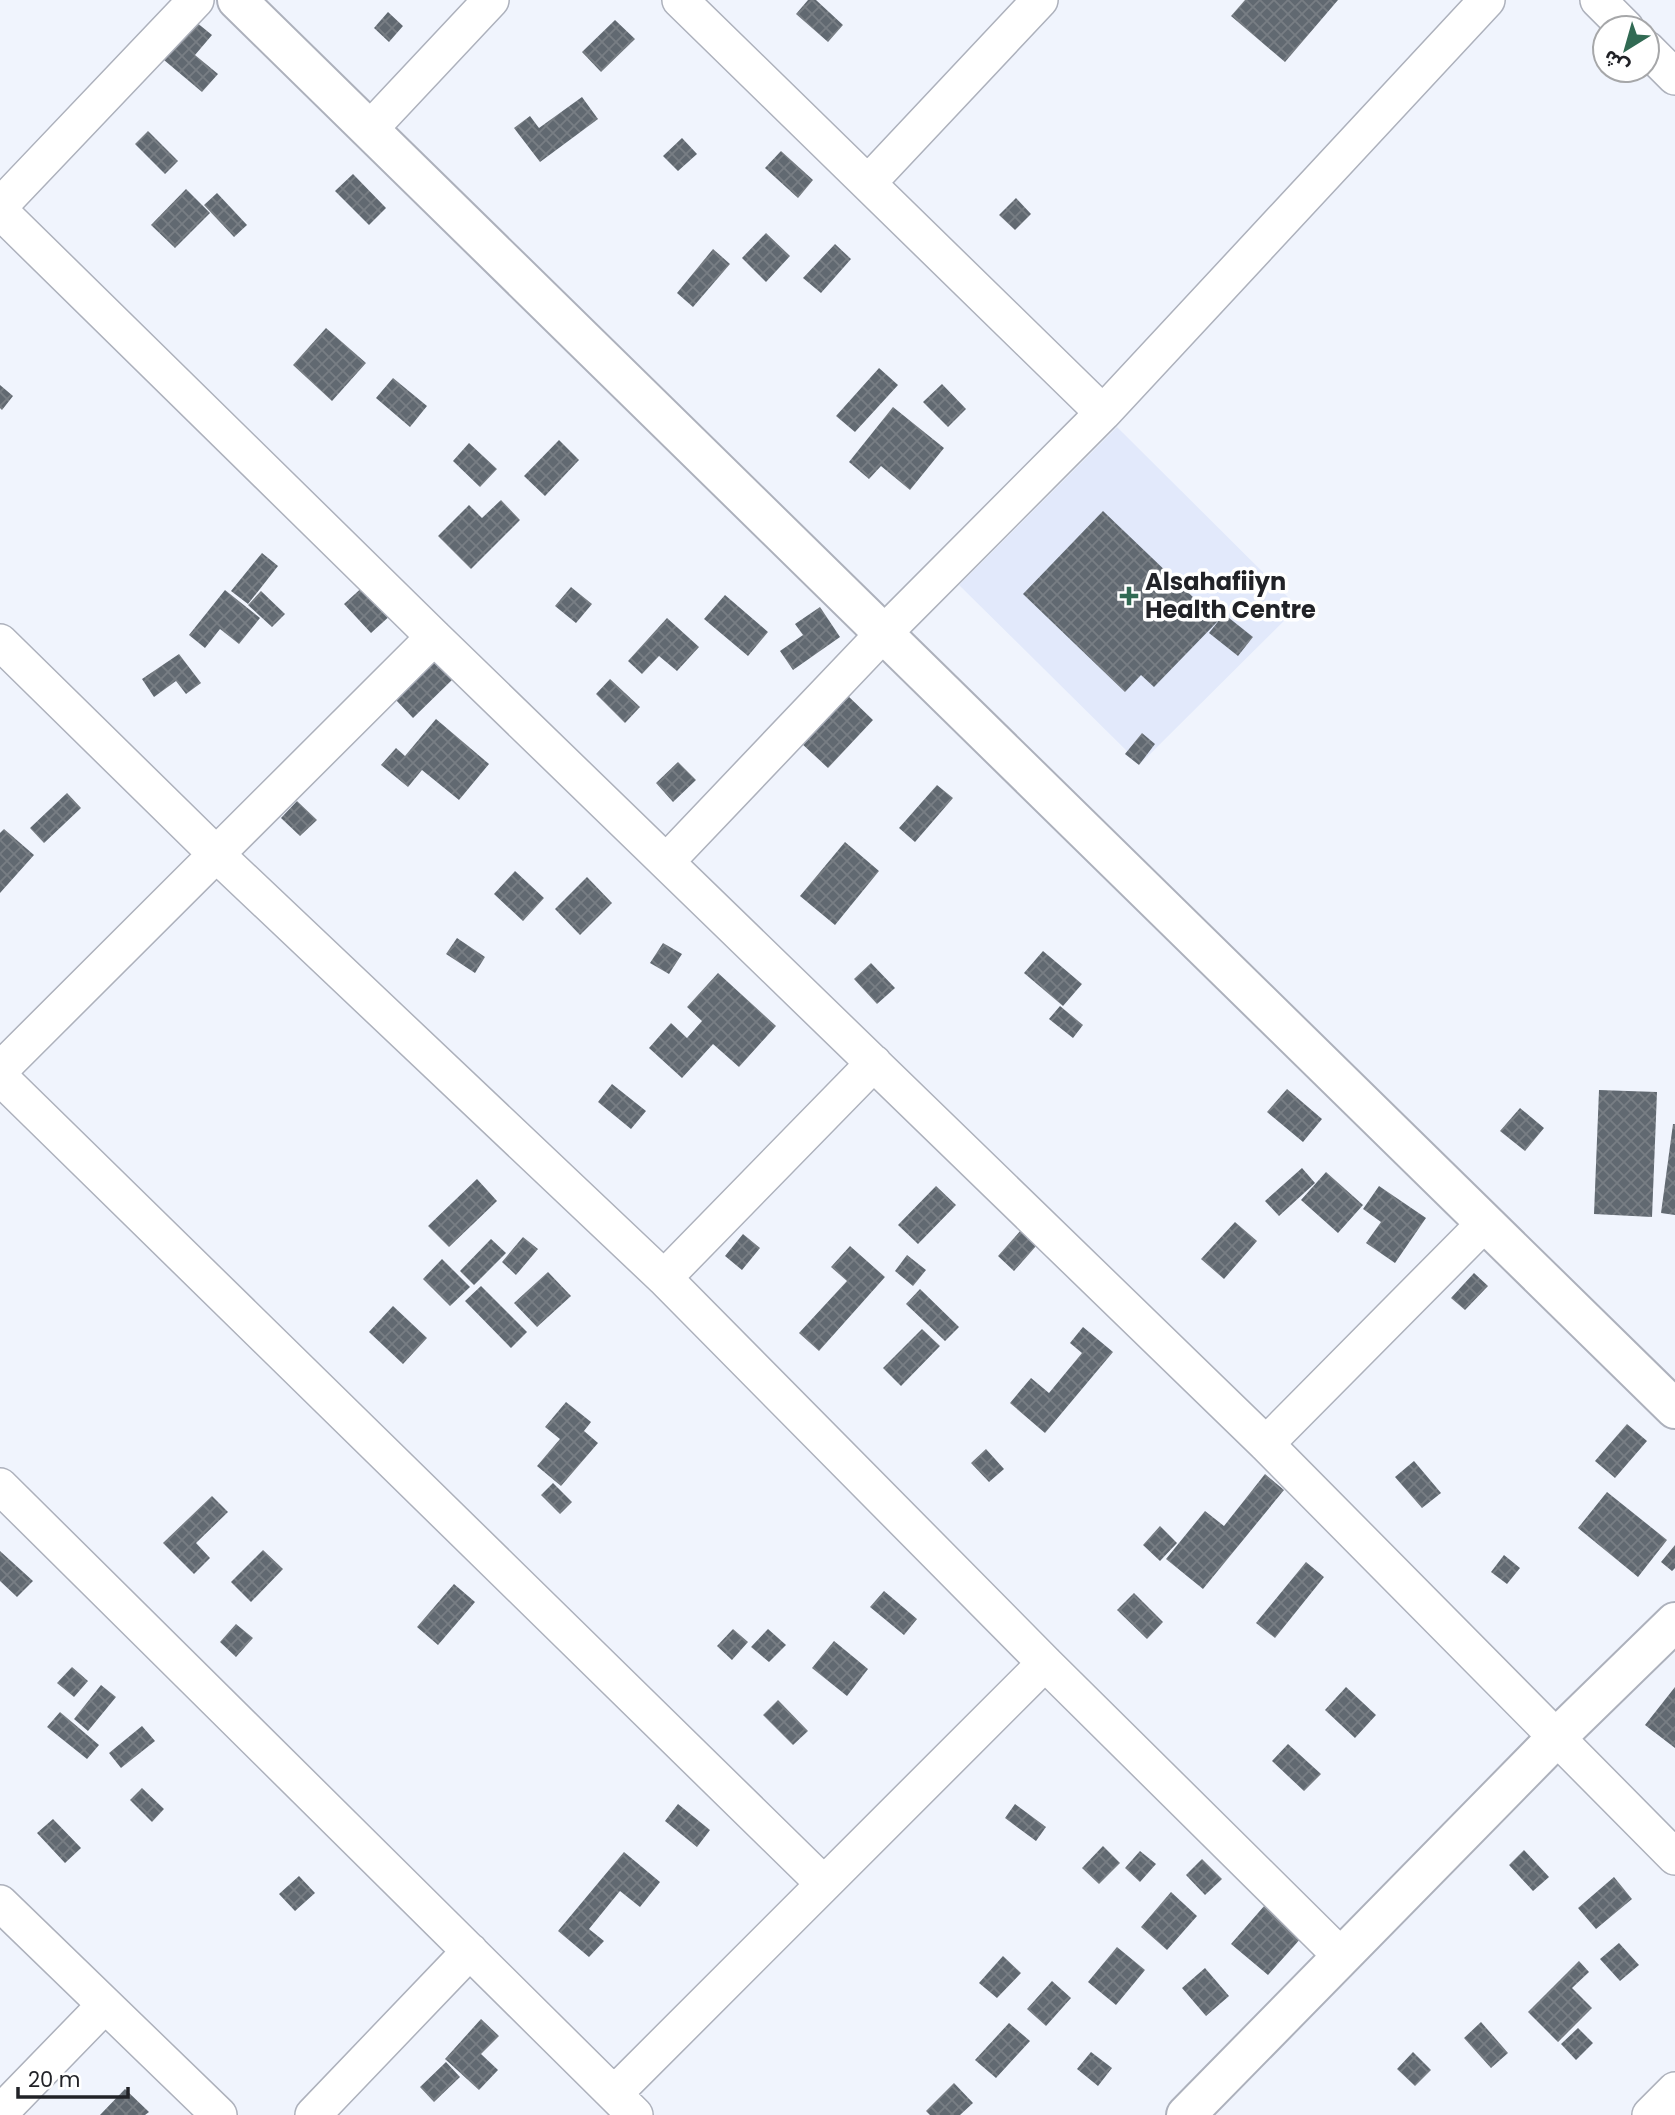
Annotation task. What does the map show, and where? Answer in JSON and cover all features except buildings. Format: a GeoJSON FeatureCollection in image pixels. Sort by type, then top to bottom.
{"type":"FeatureCollection","features":[{"type":"Feature","properties":{"kind":"street"},"geometry":{"type":"LineString","coordinates":[[196,0],[0,208],[434,637],[1266,1444],[1675,1857]]}},
{"type":"Feature","properties":{"kind":"street"},"geometry":{"type":"LineString","coordinates":[[237,0],[1675,1409]]}},
{"type":"Feature","properties":{"kind":"street"},"geometry":{"type":"LineString","coordinates":[[369,130],[491,0]]}},
{"type":"Feature","properties":{"kind":"street"},"geometry":{"type":"LineString","coordinates":[[680,0],[1103,413]]}},
{"type":"Feature","properties":{"kind":"street"},"geometry":{"type":"LineString","coordinates":[[868,183],[1040,0]]}},
{"type":"Feature","properties":{"kind":"street"},"geometry":{"type":"LineString","coordinates":[[667,861],[884,634],[1103,413],[1487,0]]}},
{"type":"Feature","properties":{"kind":"street"},"geometry":{"type":"LineString","coordinates":[[1598,0],[1612,14]]}},
{"type":"Feature","properties":{"kind":"street"},"geometry":{"type":"LineString","coordinates":[[1661,63],[1675,77]]}},
{"type":"Feature","properties":{"kind":"street"},"geometry":{"type":"LineString","coordinates":[[0,1070],[434,637]]}},
{"type":"Feature","properties":{"kind":"street"},"geometry":{"type":"LineString","coordinates":[[0,642],[216,854],[664,1278],[1045,1663],[1341,1956]]}},
{"type":"Feature","properties":{"kind":"street"},"geometry":{"type":"LineString","coordinates":[[664,1278],[874,1063]]}},
{"type":"Feature","properties":{"kind":"street"},"geometry":{"type":"LineString","coordinates":[[0,1077],[823,1883]]}},
{"type":"Feature","properties":{"kind":"street"},"geometry":{"type":"LineString","coordinates":[[1266,1444],[1485,1223]]}},
{"type":"Feature","properties":{"kind":"street"},"geometry":{"type":"LineString","coordinates":[[0,1486],[625,2104],[823,1883],[1045,1663]]}},
{"type":"Feature","properties":{"kind":"street"},"geometry":{"type":"LineString","coordinates":[[1186,2115],[1556,1738],[1675,1622]]}},
{"type":"Feature","properties":{"kind":"street"},"geometry":{"type":"LineString","coordinates":[[0,1903],[219,2115]]}},
{"type":"Feature","properties":{"kind":"street"},"geometry":{"type":"LineString","coordinates":[[313,2115],[470,1951]]}},
{"type":"Feature","properties":{"kind":"street"},"geometry":{"type":"LineString","coordinates":[[0,2113],[105,2005]]}},
{"type":"Feature","properties":{"kind":"street"},"geometry":{"type":"LineString","coordinates":[[1650,2115],[1675,2090]]}},
{"type":"Feature","properties":{"kind":"shaded area","name":"Alsahafiiyn Health Centre"},"geometry":{"type":"Polygon","coordinates":[[[1117,427],[1298,607],[1140,764],[959,585],[1117,427]]]}},
{"type":"Feature","properties":{"kind":"place","name":"Alsahafiiyn Health Centre"},"geometry":{"type":"Point","coordinates":[1129,596]}}]}
